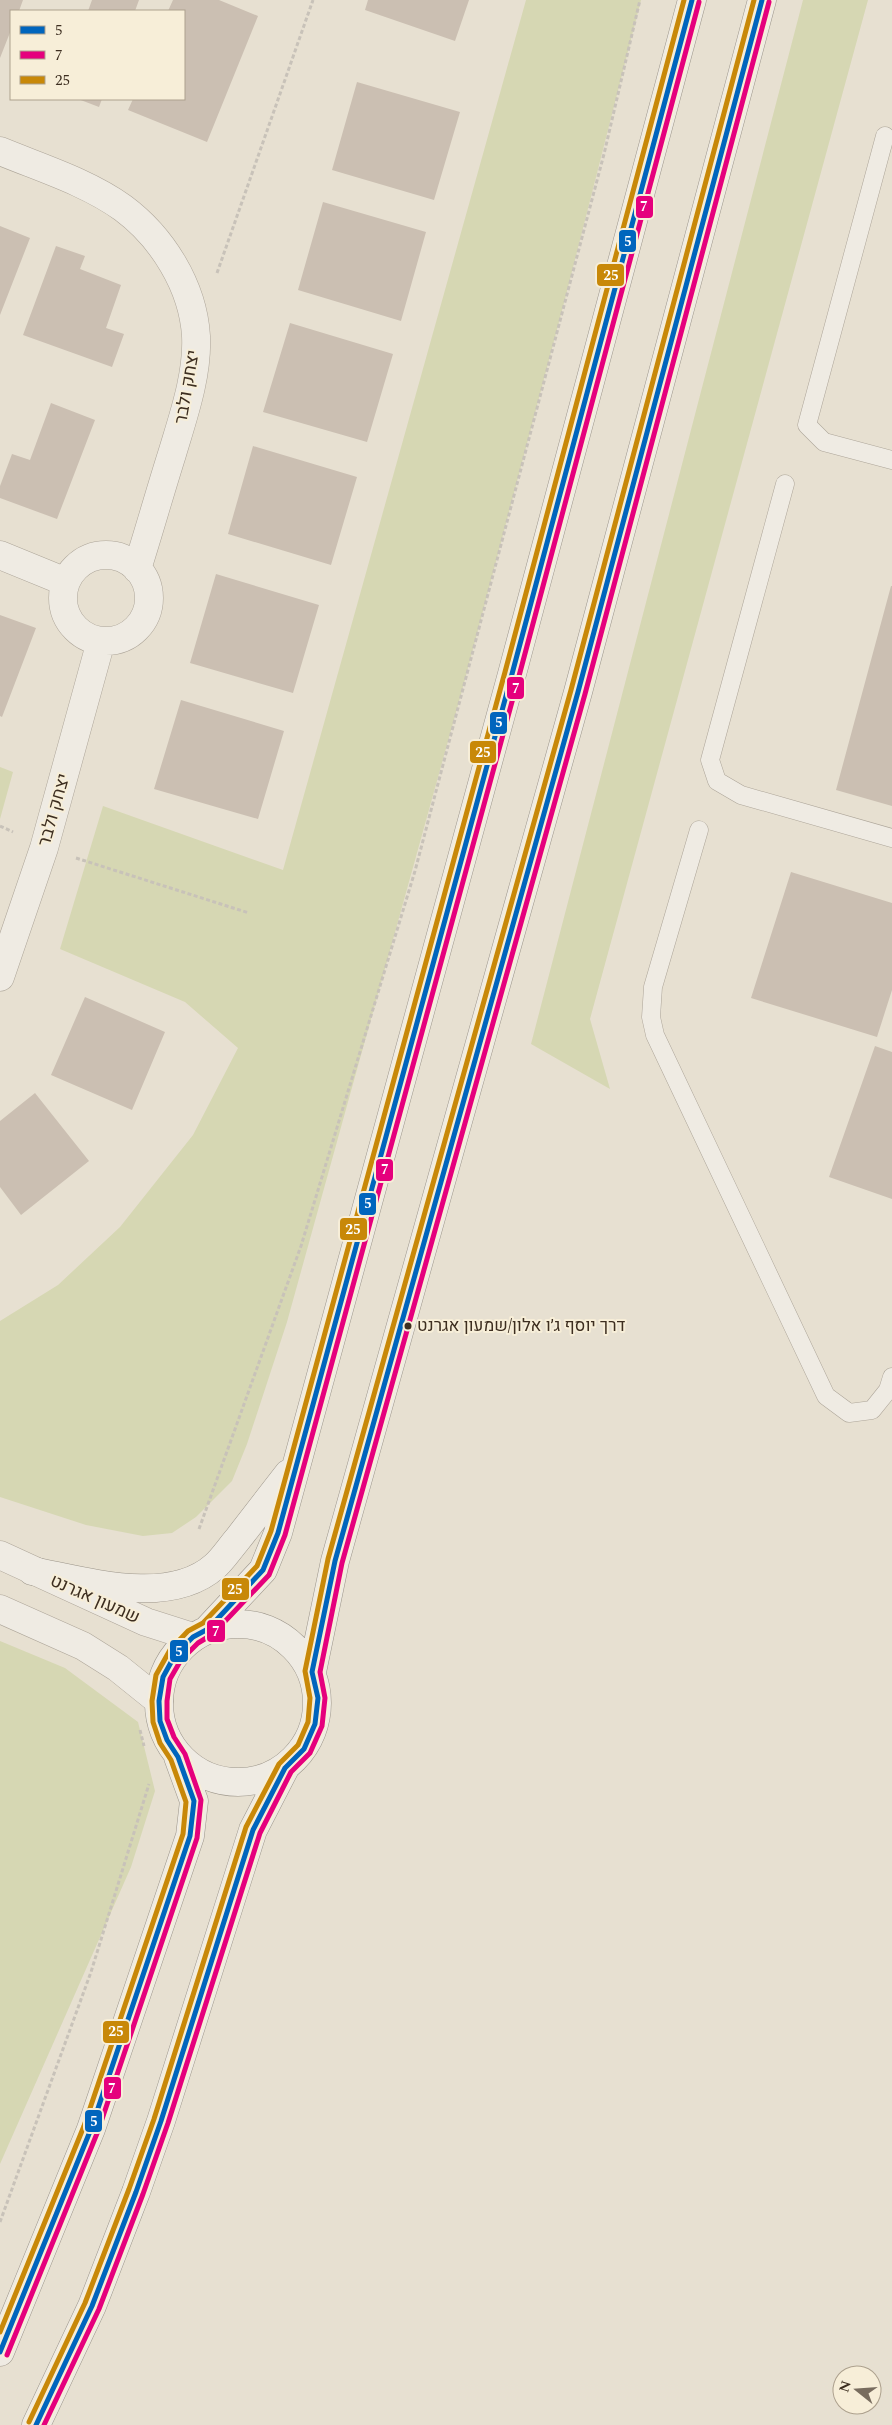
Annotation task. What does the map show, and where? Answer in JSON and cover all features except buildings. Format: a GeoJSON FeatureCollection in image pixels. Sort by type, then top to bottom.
{"type":"FeatureCollection","features":[{"type":"Feature","properties":{"kind":"main road"},"geometry":{"type":"LineString","coordinates":[[152,1696],[175,1655],[200,1633],[263,1570],[278,1533],[510,683],[692,0]]}},
{"type":"Feature","properties":{"kind":"main road"},"geometry":{"type":"LineString","coordinates":[[312,1672],[335,1561],[578,692],[762,0]]}},
{"type":"Feature","properties":{"kind":"main road","name":"יצחק ולבר"},"geometry":{"type":"LineString","coordinates":[[0,151],[93,190],[123,209],[154,236],[173,263],[188,298],[196,336],[192,376],[184,413],[137,569]]}},
{"type":"Feature","properties":{"kind":"main road"},"geometry":{"type":"LineString","coordinates":[[0,555],[66,582]]}},
{"type":"Feature","properties":{"kind":"main road"},"geometry":{"type":"LineString","coordinates":[[97,556],[112,556],[126,561],[137,569],[145,582],[148,596],[146,611],[141,623],[130,634],[116,640],[101,641],[83,635],[72,625],[65,612],[62,598],[66,582],[72,572],[83,562],[97,556]]}},
{"type":"Feature","properties":{"kind":"main road","name":"יצחק ולבר"},"geometry":{"type":"LineString","coordinates":[[0,977],[44,848],[101,641]]}},
{"type":"Feature","properties":{"kind":"main road"},"geometry":{"type":"LineString","coordinates":[[32,1571],[105,1584],[166,1588],[198,1578],[216,1565],[298,1460]]}},
{"type":"Feature","properties":{"kind":"main road","name":"שמעון אגרנט"},"geometry":{"type":"LineString","coordinates":[[0,1555],[146,1622],[200,1633]]}},
{"type":"Feature","properties":{"kind":"main road"},"geometry":{"type":"LineString","coordinates":[[0,1609],[82,1646],[118,1668],[152,1696],[167,1740],[178,1757],[194,1801],[190,1836],[91,2129],[0,2352]]}},
{"type":"Feature","properties":{"kind":"main road"},"geometry":{"type":"LineString","coordinates":[[178,1757],[196,1772],[218,1781],[241,1784],[264,1779],[285,1768],[304,1749],[315,1724],[318,1698],[312,1672],[297,1650],[278,1634],[256,1625],[232,1623],[200,1633]]}},
{"type":"Feature","properties":{"kind":"main road"},"geometry":{"type":"LineString","coordinates":[[36,2425],[92,2306],[136,2192],[161,2121],[253,1830],[285,1768]]}},
{"type":"Feature","properties":{"kind":"lane"},"geometry":{"type":"LineString","coordinates":[[885,136],[807,425],[824,442],[892,460]]}},
{"type":"Feature","properties":{"kind":"lane"},"geometry":{"type":"LineString","coordinates":[[785,484],[710,760],[716,781],[741,795],[892,838]]}},
{"type":"Feature","properties":{"kind":"lane"},"geometry":{"type":"LineString","coordinates":[[699,830],[653,987],[651,1017],[656,1035],[826,1396],[850,1413],[872,1410],[888,1390],[892,1377]]}},
{"type":"Feature","properties":{"kind":"path"},"geometry":{"type":"LineString","coordinates":[[215,280],[313,0]]}},
{"type":"Feature","properties":{"kind":"path"},"geometry":{"type":"LineString","coordinates":[[206,1573],[197,1534],[300,1246],[414,871],[604,154],[640,0]]}},
{"type":"Feature","properties":{"kind":"path"},"geometry":{"type":"LineString","coordinates":[[0,826],[44,848],[249,914]]}},
{"type":"Feature","properties":{"kind":"path"},"geometry":{"type":"LineString","coordinates":[[145,1752],[138,1720],[152,1696]]}},
{"type":"Feature","properties":{"kind":"path"},"geometry":{"type":"LineString","coordinates":[[0,2222],[91,1972],[149,1786],[148,1778]]}},
{"type":"Feature","properties":{"kind":"green space"},"geometry":{"type":"Polygon","coordinates":[[[526,0],[641,0],[463,687],[287,1322],[247,1444],[232,1481],[196,1517],[172,1533],[143,1536],[86,1525],[0,1497],[0,1321],[58,1285],[120,1227],[193,1135],[238,1048],[185,1002],[60,949],[103,806],[283,870],[526,0]]]}},
{"type":"Feature","properties":{"kind":"green space"},"geometry":{"type":"Polygon","coordinates":[[[803,0],[868,0],[590,1019],[610,1089],[531,1044],[803,0]]]}},
{"type":"Feature","properties":{"kind":"green space"},"geometry":{"type":"Polygon","coordinates":[[[0,767],[13,772],[0,819],[0,767]]]}},
{"type":"Feature","properties":{"kind":"green space"},"geometry":{"type":"Polygon","coordinates":[[[0,1641],[65,1668],[138,1722],[155,1791],[131,1867],[0,2164],[0,1641]]]}},
{"type":"Feature","properties":{"kind":"transit line","name":"25"},"geometry":{"type":"LineString","coordinates":[[0,2332],[84,2126],[183,1834],[186,1802],[171,1760],[160,1743],[153,1722],[152,1701],[156,1675],[170,1650],[188,1631],[203,1623],[257,1566],[271,1531],[505,672],[684,0]]}},
{"type":"Feature","properties":{"kind":"transit line","name":"5"},"geometry":{"type":"LineString","coordinates":[[0,2352],[91,2129],[190,1836],[194,1801],[178,1757],[167,1740],[160,1721],[159,1701],[163,1677],[175,1655],[193,1637],[208,1629],[263,1570],[278,1533],[512,674],[692,0]]}},
{"type":"Feature","properties":{"kind":"transit line","name":"25"},"geometry":{"type":"LineString","coordinates":[[29,2422],[85,2303],[129,2189],[154,2119],[246,1827],[279,1764],[298,1745],[308,1722],[310,1698],[305,1671],[328,1559],[571,690],[754,0]]}},
{"type":"Feature","properties":{"kind":"transit line","name":"5"},"geometry":{"type":"LineString","coordinates":[[36,2425],[92,2306],[136,2192],[161,2121],[253,1830],[285,1768],[304,1749],[315,1724],[318,1698],[312,1672],[335,1561],[578,692],[762,0]]}},
{"type":"Feature","properties":{"kind":"transit line","name":"7"},"geometry":{"type":"LineString","coordinates":[[7,2355],[98,2131],[197,1838],[201,1800],[185,1754],[174,1737],[167,1719],[170,1679],[181,1660],[198,1643],[213,1634],[269,1575],[285,1535],[519,676],[699,2]]}},
{"type":"Feature","properties":{"kind":"transit line","name":"7"},"geometry":{"type":"LineString","coordinates":[[44,2425],[99,2309],[143,2194],[168,2123],[260,1833],[291,1772],[310,1753],[322,1726],[325,1698],[320,1672],[342,1563],[585,694],[769,2]]}},
{"type":"Feature","properties":{"kind":"place","name":"דרך יוסף ג׳ו אלון/שמעון אגרנט"},"geometry":{"type":"Point","coordinates":[408,1326]}}]}
